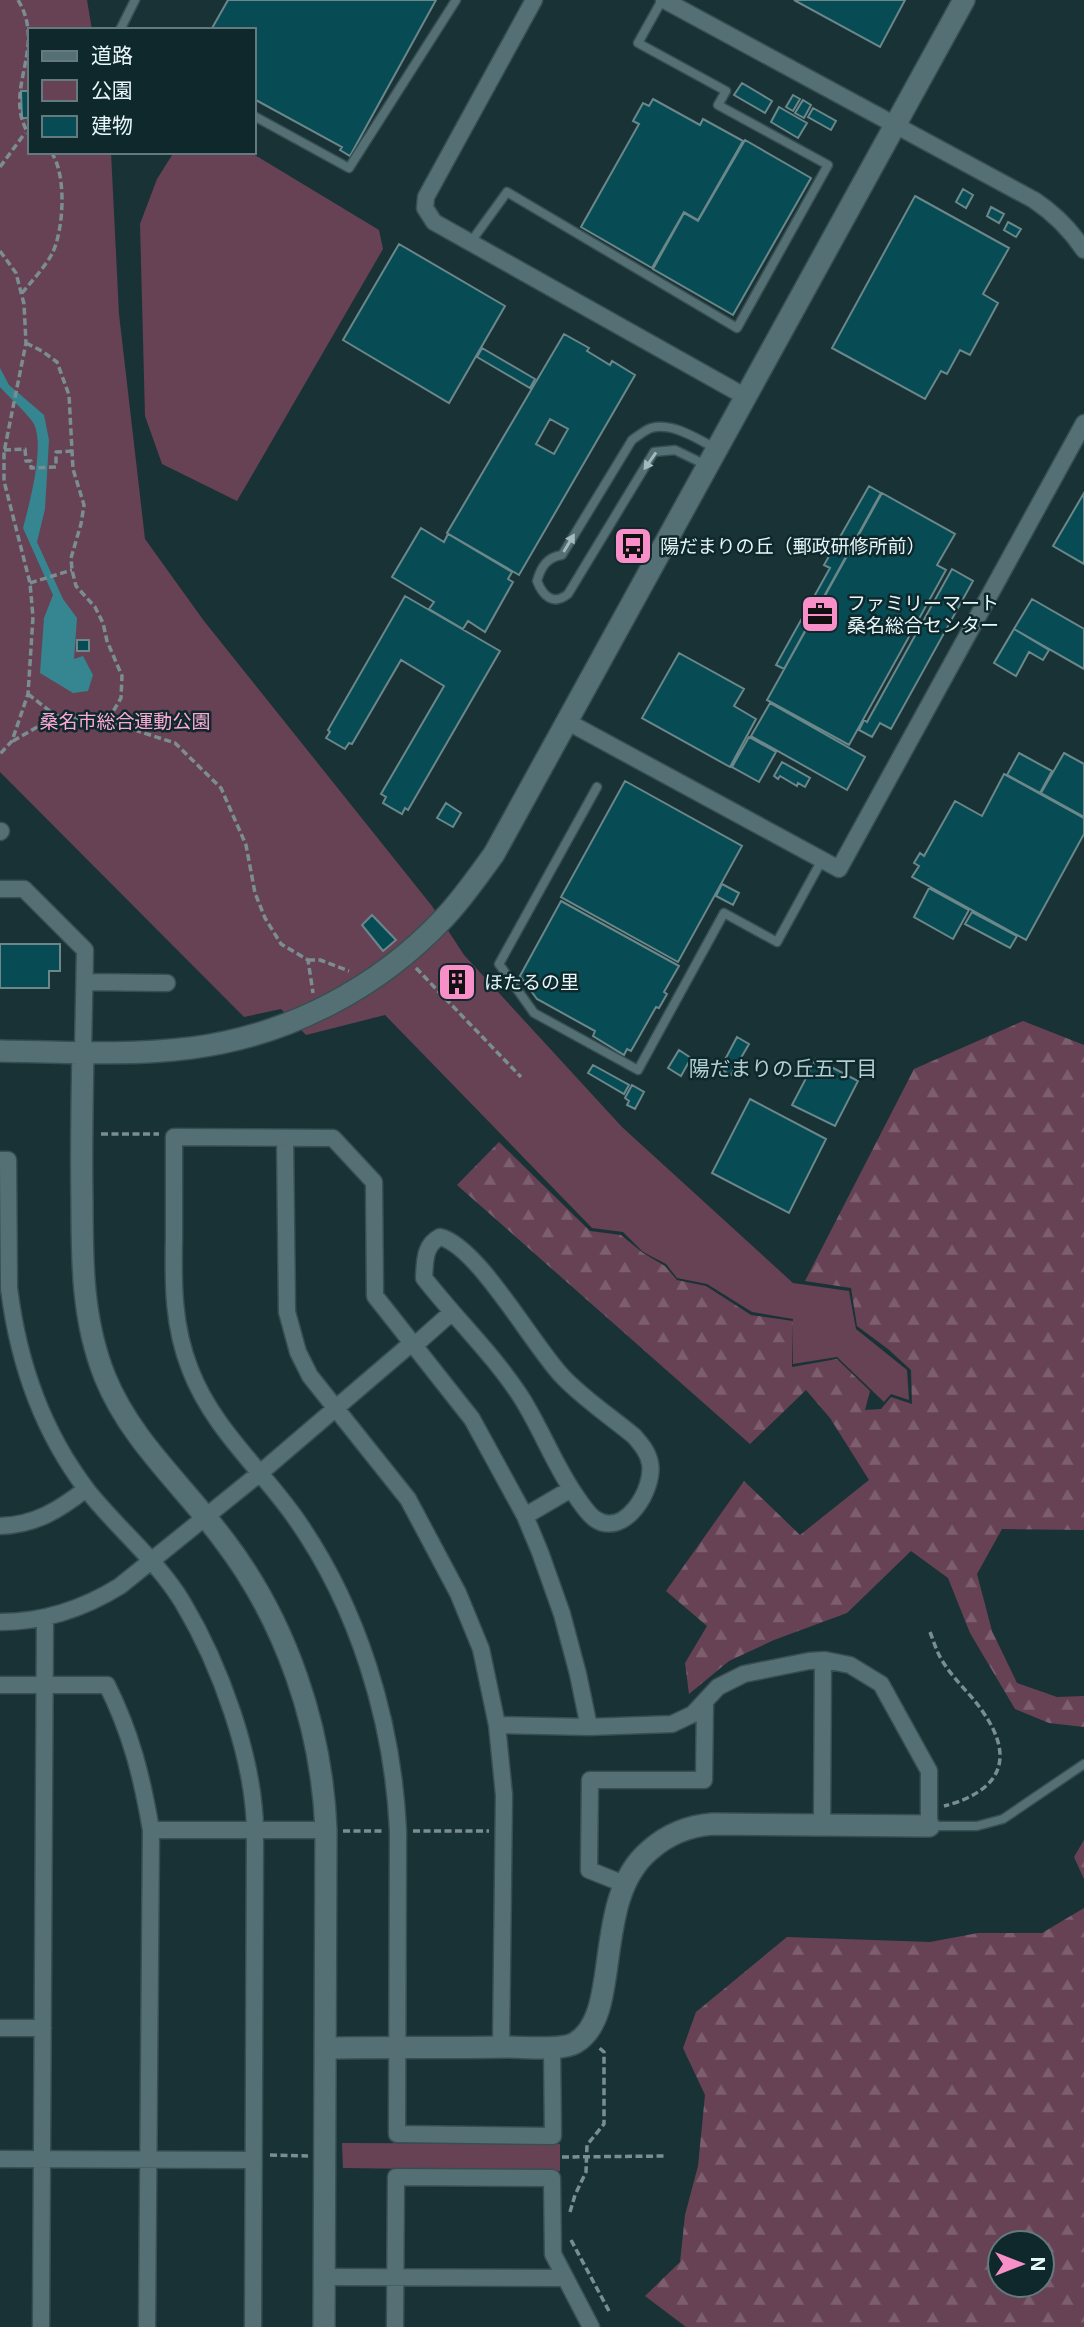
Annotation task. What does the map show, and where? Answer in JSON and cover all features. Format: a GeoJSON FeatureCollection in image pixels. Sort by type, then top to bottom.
{"type":"FeatureCollection","features":[{"type":"Feature","properties":{"kind":"street"},"geometry":{"type":"LineString","coordinates":[[534,0],[426,197],[425,208],[433,222],[746,397]]}},
{"type":"Feature","properties":{"kind":"street"},"geometry":{"type":"LineString","coordinates":[[663,0],[1034,200],[1055,214],[1084,250]]}},
{"type":"Feature","properties":{"kind":"street"},"geometry":{"type":"LineString","coordinates":[[0,1051],[173,1050],[227,1042],[278,1027],[316,1012],[363,986],[415,947],[446,917],[494,854],[964,0]]}},
{"type":"Feature","properties":{"kind":"street"},"geometry":{"type":"LineString","coordinates":[[568,722],[839,869],[1084,423]]}},
{"type":"Feature","properties":{"kind":"street"},"geometry":{"type":"LineString","coordinates":[[0,889],[24,889],[85,950],[82,1261],[93,1345],[106,1379],[138,1438],[223,1538],[273,1620],[294,1668],[316,1747],[325,1804],[333,1830],[325,2048],[324,2327]]}},
{"type":"Feature","properties":{"kind":"street"},"geometry":{"type":"LineString","coordinates":[[86,982],[167,983]]}},
{"type":"Feature","properties":{"kind":"street"},"geometry":{"type":"LineString","coordinates":[[552,2047],[553,2136],[397,2134],[398,1830],[387,1737],[358,1638],[337,1590],[306,1533],[210,1411],[189,1369],[178,1334],[173,1295],[174,1137],[333,1138],[374,1182],[375,1296],[472,1419],[525,1516],[562,1615],[579,1674],[589,1727]]}},
{"type":"Feature","properties":{"kind":"street"},"geometry":{"type":"LineString","coordinates":[[285,1138],[287,1312],[293,1337],[310,1376],[408,1499],[458,1593],[481,1649],[502,1761],[502,2047]]}},
{"type":"Feature","properties":{"kind":"street"},"geometry":{"type":"LineString","coordinates":[[0,1160],[8,1160],[4,1256],[11,1307],[25,1368],[50,1432],[86,1489],[183,1603],[233,1715],[249,1772],[255,1812],[253,2327]]}},
{"type":"Feature","properties":{"kind":"street"},"geometry":{"type":"LineString","coordinates":[[440,1237],[455,1244],[490,1279],[537,1346],[564,1378],[634,1436],[647,1454],[650,1481],[630,1514],[617,1522],[602,1522],[594,1518],[571,1489],[523,1399],[424,1278],[428,1247],[433,1240],[440,1237]]}},
{"type":"Feature","properties":{"kind":"street"},"geometry":{"type":"LineString","coordinates":[[0,1622],[45,1618],[102,1597],[150,1562],[260,1473],[452,1313]]}},
{"type":"Feature","properties":{"kind":"street"},"geometry":{"type":"LineString","coordinates":[[0,1526],[21,1525],[50,1515],[86,1489]]}},
{"type":"Feature","properties":{"kind":"street"},"geometry":{"type":"LineString","coordinates":[[525,1516],[571,1489]]}},
{"type":"Feature","properties":{"kind":"street"},"geometry":{"type":"LineString","coordinates":[[41,2327],[45,1618]]}},
{"type":"Feature","properties":{"kind":"street"},"geometry":{"type":"LineString","coordinates":[[325,2048],[552,2047],[575,2043],[585,2036],[596,2022],[600,2011],[613,1916],[624,1884],[640,1858],[663,1839],[687,1828],[712,1824],[822,1825],[929,1818],[929,1771],[881,1684],[850,1665],[823,1661],[744,1674],[718,1687],[693,1714],[672,1724],[589,1727],[497,1725]]}},
{"type":"Feature","properties":{"kind":"street"},"geometry":{"type":"LineString","coordinates":[[822,1825],[823,1661]]}},
{"type":"Feature","properties":{"kind":"street"},"geometry":{"type":"LineString","coordinates":[[0,1685],[107,1685],[132,1743],[143,1782],[151,1830],[147,2327]]}},
{"type":"Feature","properties":{"kind":"street"},"geometry":{"type":"LineString","coordinates":[[624,1884],[589,1870],[590,1780],[704,1780],[705,1702]]}},
{"type":"Feature","properties":{"kind":"street"},"geometry":{"type":"LineString","coordinates":[[151,1830],[333,1830]]}},
{"type":"Feature","properties":{"kind":"street"},"geometry":{"type":"LineString","coordinates":[[0,2028],[43,2028]]}},
{"type":"Feature","properties":{"kind":"street"},"geometry":{"type":"LineString","coordinates":[[0,2159],[253,2157]]}},
{"type":"Feature","properties":{"kind":"street"},"geometry":{"type":"LineString","coordinates":[[395,2327],[396,2178],[552,2178],[553,2254],[591,2327]]}},
{"type":"Feature","properties":{"kind":"street"},"geometry":{"type":"LineString","coordinates":[[325,2277],[564,2278]]}},
{"type":"Feature","properties":{"kind":"lane"},"geometry":{"type":"LineString","coordinates":[[121,28],[135,0]]}},
{"type":"Feature","properties":{"kind":"lane"},"geometry":{"type":"LineString","coordinates":[[256,117],[349,168],[456,0]]}},
{"type":"Feature","properties":{"kind":"lane"},"geometry":{"type":"LineString","coordinates":[[470,243],[507,192],[737,328],[828,165],[718,105],[726,91],[638,43],[663,0]]}},
{"type":"Feature","properties":{"kind":"lane"},"geometry":{"type":"LineString","coordinates":[[665,427],[680,431],[713,457],[675,450],[654,452],[568,594],[556,600],[548,598],[542,591],[537,581],[545,562],[562,555],[632,440],[650,428],[665,427]]}},
{"type":"Feature","properties":{"kind":"lane"},"geometry":{"type":"LineString","coordinates":[[597,786],[499,964],[534,1013],[638,1070],[724,913],[777,942],[822,860]]}},
{"type":"Feature","properties":{"kind":"lane"},"geometry":{"type":"LineString","coordinates":[[929,1818],[978,1826],[1003,1819],[1084,1764]]}},
{"type":"Feature","properties":{"kind":"path"},"geometry":{"type":"LineString","coordinates":[[18,0],[24,13],[23,38]]}},
{"type":"Feature","properties":{"kind":"path"},"geometry":{"type":"LineString","coordinates":[[0,167],[28,134],[16,126]]}},
{"type":"Feature","properties":{"kind":"path"},"geometry":{"type":"LineString","coordinates":[[21,293],[46,264],[58,235],[61,178],[59,164],[52,154]]}},
{"type":"Feature","properties":{"kind":"path"},"geometry":{"type":"LineString","coordinates":[[0,251],[16,273],[21,293],[26,343],[3,451],[4,481],[30,583],[33,617],[28,694],[12,741]]}},
{"type":"Feature","properties":{"kind":"path"},"geometry":{"type":"LineString","coordinates":[[26,343],[51,356],[62,370],[71,407],[73,469],[84,505],[71,558],[72,569],[76,586],[95,607],[103,623],[107,641],[122,676],[121,698],[107,722]]}},
{"type":"Feature","properties":{"kind":"path"},"geometry":{"type":"LineString","coordinates":[[3,451],[25,449],[26,460],[31,460],[31,468],[56,467],[56,452],[72,451]]}},
{"type":"Feature","properties":{"kind":"path"},"geometry":{"type":"LineString","coordinates":[[30,583],[72,569]]}},
{"type":"Feature","properties":{"kind":"path"},"geometry":{"type":"LineString","coordinates":[[28,694],[56,716],[107,722],[175,743],[221,788],[247,845],[255,893],[265,918],[281,944],[308,961],[320,961],[353,972]]}},
{"type":"Feature","properties":{"kind":"path"},"geometry":{"type":"LineString","coordinates":[[0,754],[12,741],[56,716]]}},
{"type":"Feature","properties":{"kind":"path"},"geometry":{"type":"LineString","coordinates":[[308,961],[314,994]]}},
{"type":"Feature","properties":{"kind":"path"},"geometry":{"type":"LineString","coordinates":[[412,964],[521,1077]]}},
{"type":"Feature","properties":{"kind":"path"},"geometry":{"type":"LineString","coordinates":[[100,1134],[168,1134],[174,1137]]}},
{"type":"Feature","properties":{"kind":"path"},"geometry":{"type":"LineString","coordinates":[[929,1818],[980,1792],[993,1780],[1000,1764],[996,1734],[983,1711],[942,1660],[930,1632]]}},
{"type":"Feature","properties":{"kind":"path"},"geometry":{"type":"LineString","coordinates":[[333,1830],[504,1831]]}},
{"type":"Feature","properties":{"kind":"path"},"geometry":{"type":"LineString","coordinates":[[570,2220],[575,2195],[586,2172],[587,2145],[604,2124],[604,2052],[585,2036]]}},
{"type":"Feature","properties":{"kind":"path"},"geometry":{"type":"LineString","coordinates":[[253,2157],[314,2156]]}},
{"type":"Feature","properties":{"kind":"path"},"geometry":{"type":"LineString","coordinates":[[562,2157],[667,2156]]}},
{"type":"Feature","properties":{"kind":"path"},"geometry":{"type":"LineString","coordinates":[[570,2236],[571,2244],[609,2311]]}},
{"type":"Feature","properties":{"kind":"green space","name":"桑名市総合運動公園"},"geometry":{"type":"Polygon","coordinates":[[[0,0],[87,0],[92,28],[28,28],[28,154],[111,154],[119,314],[145,539],[204,621],[432,906],[464,955],[622,1127],[793,1283],[849,1291],[856,1329],[907,1370],[909,1400],[891,1394],[884,1402],[837,1357],[793,1364],[793,1319],[752,1312],[707,1284],[677,1278],[666,1264],[643,1252],[623,1232],[592,1228],[385,1015],[306,1035],[281,1009],[244,1017],[0,772],[0,0]]]}},
{"type":"Feature","properties":{"kind":"green space"},"geometry":{"type":"Polygon","coordinates":[[[173,154],[253,154],[379,230],[383,249],[237,501],[162,464],[145,416],[140,224],[157,179],[173,154]]]}},
{"type":"Feature","properties":{"kind":"green space"},"geometry":{"type":"Polygon","coordinates":[[[1023,1021],[1084,1045],[1084,1530],[1002,1529],[977,1574],[992,1631],[1017,1683],[1057,1697],[1084,1696],[1084,1727],[1049,1723],[1015,1709],[970,1633],[948,1578],[911,1551],[847,1613],[774,1640],[729,1661],[689,1694],[685,1663],[707,1626],[666,1591],[744,1481],[800,1535],[869,1480],[830,1418],[806,1390],[750,1444],[457,1185],[499,1142],[590,1231],[621,1235],[665,1266],[677,1280],[706,1286],[751,1315],[793,1321],[792,1367],[837,1359],[870,1391],[865,1410],[881,1409],[891,1397],[912,1404],[911,1370],[857,1326],[851,1288],[805,1281],[914,1069],[1023,1021]]]}},
{"type":"Feature","properties":{"kind":"green space"},"geometry":{"type":"Polygon","coordinates":[[[1084,1840],[1084,1879],[1074,1857],[1084,1840]]]}},
{"type":"Feature","properties":{"kind":"green space"},"geometry":{"type":"Polygon","coordinates":[[[1084,1908],[1084,2327],[686,2327],[645,2296],[680,2262],[685,2215],[698,2166],[705,2095],[683,2048],[696,2012],[787,1937],[930,1942],[978,1933],[1042,1933],[1084,1908]]]}},
{"type":"Feature","properties":{"kind":"green space"},"geometry":{"type":"Polygon","coordinates":[[[342,2143],[560,2144],[560,2171],[343,2168],[342,2143]]]}},
{"type":"Feature","properties":{"kind":"water"},"geometry":{"type":"Polygon","coordinates":[[[0,368],[9,385],[44,415],[49,440],[45,509],[37,542],[63,599],[77,618],[74,659],[83,656],[93,675],[88,691],[73,693],[40,673],[44,618],[53,595],[23,528],[35,476],[37,434],[31,420],[0,387],[0,368]]]}},
{"type":"Feature","properties":{"kind":"building"},"geometry":{"type":"Polygon","coordinates":[[[228,0],[436,0],[350,156],[340,150],[342,147],[256,100],[256,28],[212,28],[228,0]]]}},
{"type":"Feature","properties":{"kind":"building"},"geometry":{"type":"Polygon","coordinates":[[[794,0],[905,0],[880,47],[794,0]]]}},
{"type":"Feature","properties":{"kind":"building"},"geometry":{"type":"Polygon","coordinates":[[[742,83],[772,101],[765,113],[734,95],[742,83]]]}},
{"type":"Feature","properties":{"kind":"building"},"geometry":{"type":"Polygon","coordinates":[[[21,91],[28,91],[28,118],[22,118],[21,91]]]}},
{"type":"Feature","properties":{"kind":"building"},"geometry":{"type":"Polygon","coordinates":[[[793,95],[800,99],[793,111],[786,107],[793,95]]]}},
{"type":"Feature","properties":{"kind":"building"},"geometry":{"type":"Polygon","coordinates":[[[653,99],[700,125],[703,119],[743,141],[698,220],[684,212],[652,268],[581,227],[639,124],[633,121],[643,103],[649,106],[653,99]]]}},
{"type":"Feature","properties":{"kind":"building"},"geometry":{"type":"Polygon","coordinates":[[[803,100],[811,105],[804,118],[795,113],[803,100]]]}},
{"type":"Feature","properties":{"kind":"building"},"geometry":{"type":"Polygon","coordinates":[[[779,107],[807,123],[798,138],[771,122],[779,107]]]}},
{"type":"Feature","properties":{"kind":"building"},"geometry":{"type":"Polygon","coordinates":[[[813,108],[836,121],[831,130],[808,117],[813,108]]]}},
{"type":"Feature","properties":{"kind":"building"},"geometry":{"type":"Polygon","coordinates":[[[745,140],[811,178],[733,315],[653,269],[684,213],[698,221],[745,140]]]}},
{"type":"Feature","properties":{"kind":"building"},"geometry":{"type":"Polygon","coordinates":[[[963,189],[973,195],[966,208],[956,202],[963,189]]]}},
{"type":"Feature","properties":{"kind":"building"},"geometry":{"type":"Polygon","coordinates":[[[915,196],[1009,248],[983,294],[998,303],[970,355],[960,350],[947,374],[941,371],[925,399],[832,348],[915,196]]]}},
{"type":"Feature","properties":{"kind":"building"},"geometry":{"type":"Polygon","coordinates":[[[991,207],[1004,214],[999,223],[987,216],[991,207]]]}},
{"type":"Feature","properties":{"kind":"building"},"geometry":{"type":"Polygon","coordinates":[[[1008,222],[1021,229],[1016,237],[1004,230],[1008,222]]]}},
{"type":"Feature","properties":{"kind":"building"},"geometry":{"type":"Polygon","coordinates":[[[399,244],[505,306],[449,403],[343,340],[399,244]]]}},
{"type":"Feature","properties":{"kind":"building"},"geometry":{"type":"Polygon","coordinates":[[[564,334],[589,348],[587,351],[610,365],[612,361],[635,375],[519,575],[447,533],[564,334]],[[550,419],[536,444],[554,454],[568,429],[550,419]]]}},
{"type":"Feature","properties":{"kind":"building"},"geometry":{"type":"Polygon","coordinates":[[[482,348],[535,379],[530,388],[477,357],[482,348]]]}},
{"type":"Feature","properties":{"kind":"building"},"geometry":{"type":"Polygon","coordinates":[[[869,486],[881,493],[784,669],[776,665],[830,568],[824,565],[869,486]]]}},
{"type":"Feature","properties":{"kind":"building"},"geometry":{"type":"Polygon","coordinates":[[[882,493],[955,534],[937,565],[946,570],[849,745],[767,700],[882,493]]]}},
{"type":"Feature","properties":{"kind":"building"},"geometry":{"type":"Polygon","coordinates":[[[1084,493],[1084,564],[1053,546],[1084,493]]]}},
{"type":"Feature","properties":{"kind":"building"},"geometry":{"type":"Polygon","coordinates":[[[421,528],[444,542],[448,534],[512,572],[508,579],[513,582],[485,632],[468,621],[463,629],[429,609],[434,602],[392,577],[421,528]]]}},
{"type":"Feature","properties":{"kind":"building"},"geometry":{"type":"Polygon","coordinates":[[[952,569],[973,581],[891,729],[880,723],[872,737],[859,730],[864,720],[867,722],[952,569]]]}},
{"type":"Feature","properties":{"kind":"building"},"geometry":{"type":"Polygon","coordinates":[[[405,596],[500,651],[408,810],[405,808],[402,814],[383,803],[386,797],[381,794],[444,686],[401,660],[352,744],[349,743],[345,749],[326,738],[330,732],[328,730],[405,596]]]}},
{"type":"Feature","properties":{"kind":"building"},"geometry":{"type":"Polygon","coordinates":[[[1032,599],[1084,629],[1084,669],[1014,629],[1032,599]]]}},
{"type":"Feature","properties":{"kind":"building"},"geometry":{"type":"Polygon","coordinates":[[[1014,629],[1049,650],[1043,660],[1029,652],[1016,676],[994,663],[1014,629]]]}},
{"type":"Feature","properties":{"kind":"building"},"geometry":{"type":"Polygon","coordinates":[[[77,640],[89,640],[89,651],[77,651],[77,640]]]}},
{"type":"Feature","properties":{"kind":"building"},"geometry":{"type":"Polygon","coordinates":[[[679,653],[744,689],[734,706],[756,719],[730,767],[642,718],[679,653]]]}},
{"type":"Feature","properties":{"kind":"building"},"geometry":{"type":"Polygon","coordinates":[[[770,703],[865,757],[847,790],[751,736],[770,703]]]}},
{"type":"Feature","properties":{"kind":"building"},"geometry":{"type":"Polygon","coordinates":[[[749,737],[776,752],[759,782],[732,767],[749,737]]]}},
{"type":"Feature","properties":{"kind":"building"},"geometry":{"type":"Polygon","coordinates":[[[1019,753],[1052,771],[1040,793],[1007,775],[1019,753]]]}},
{"type":"Feature","properties":{"kind":"building"},"geometry":{"type":"Polygon","coordinates":[[[1064,753],[1084,764],[1084,817],[1041,793],[1064,753]]]}},
{"type":"Feature","properties":{"kind":"building"},"geometry":{"type":"Polygon","coordinates":[[[782,762],[810,778],[805,787],[774,776],[782,762]]]}},
{"type":"Feature","properties":{"kind":"building"},"geometry":{"type":"Polygon","coordinates":[[[1004,774],[1084,818],[1084,834],[1026,940],[912,877],[919,866],[914,863],[920,853],[924,856],[955,801],[982,816],[1004,774]]]}},
{"type":"Feature","properties":{"kind":"building"},"geometry":{"type":"Polygon","coordinates":[[[625,781],[742,846],[678,962],[561,897],[625,781]]]}},
{"type":"Feature","properties":{"kind":"building"},"geometry":{"type":"Polygon","coordinates":[[[446,803],[461,813],[453,827],[437,818],[446,803]]]}},
{"type":"Feature","properties":{"kind":"building"},"geometry":{"type":"Polygon","coordinates":[[[722,884],[739,893],[733,905],[716,896],[722,884]]]}},
{"type":"Feature","properties":{"kind":"building"},"geometry":{"type":"Polygon","coordinates":[[[929,888],[969,910],[953,939],[914,917],[929,888]]]}},
{"type":"Feature","properties":{"kind":"building"},"geometry":{"type":"Polygon","coordinates":[[[561,901],[679,966],[664,992],[667,994],[659,1008],[656,1007],[631,1051],[627,1049],[624,1055],[593,1036],[595,1031],[537,999],[520,976],[561,901]]]}},
{"type":"Feature","properties":{"kind":"building"},"geometry":{"type":"Polygon","coordinates":[[[972,912],[1017,936],[1010,948],[965,924],[972,912]]]}},
{"type":"Feature","properties":{"kind":"building"},"geometry":{"type":"Polygon","coordinates":[[[372,915],[396,940],[383,951],[362,925],[372,915]]]}},
{"type":"Feature","properties":{"kind":"building"},"geometry":{"type":"Polygon","coordinates":[[[0,944],[60,944],[60,971],[49,971],[49,988],[0,988],[0,944]]]}},
{"type":"Feature","properties":{"kind":"building","name":"ほたるの里"},"geometry":{"type":"Polygon","coordinates":[[[455,971],[468,986],[459,993],[446,979],[455,971]]]}},
{"type":"Feature","properties":{"kind":"building"},"geometry":{"type":"Polygon","coordinates":[[[737,1037],[749,1044],[731,1075],[720,1069],[737,1037]]]}},
{"type":"Feature","properties":{"kind":"building"},"geometry":{"type":"Polygon","coordinates":[[[679,1050],[691,1058],[681,1076],[668,1068],[679,1050]]]}},
{"type":"Feature","properties":{"kind":"building"},"geometry":{"type":"Polygon","coordinates":[[[816,1059],[858,1081],[835,1126],[792,1105],[816,1059]]]}},
{"type":"Feature","properties":{"kind":"building"},"geometry":{"type":"Polygon","coordinates":[[[593,1065],[629,1085],[624,1094],[588,1073],[593,1065]]]}},
{"type":"Feature","properties":{"kind":"building"},"geometry":{"type":"Polygon","coordinates":[[[632,1085],[644,1092],[635,1109],[627,1105],[629,1101],[625,1098],[632,1085]]]}},
{"type":"Feature","properties":{"kind":"building"},"geometry":{"type":"Polygon","coordinates":[[[750,1099],[826,1139],[789,1213],[712,1173],[750,1099]]]}},
{"type":"Feature","properties":{"kind":"place","name":"陽だまりの丘（郵政研修所前）"},"geometry":{"type":"Point","coordinates":[633,546]}},
{"type":"Feature","properties":{"kind":"place","name":"ファミリーマート 桑名総合センター"},"geometry":{"type":"Point","coordinates":[820,614]}},
{"type":"Feature","properties":{"kind":"place","name":"ほたるの里"},"geometry":{"type":"Point","coordinates":[457,982]}},
{"type":"Feature","properties":{"kind":"district","name":"陽だまりの丘五丁目"},"geometry":{"type":"Point","coordinates":[783,1068]}}]}
